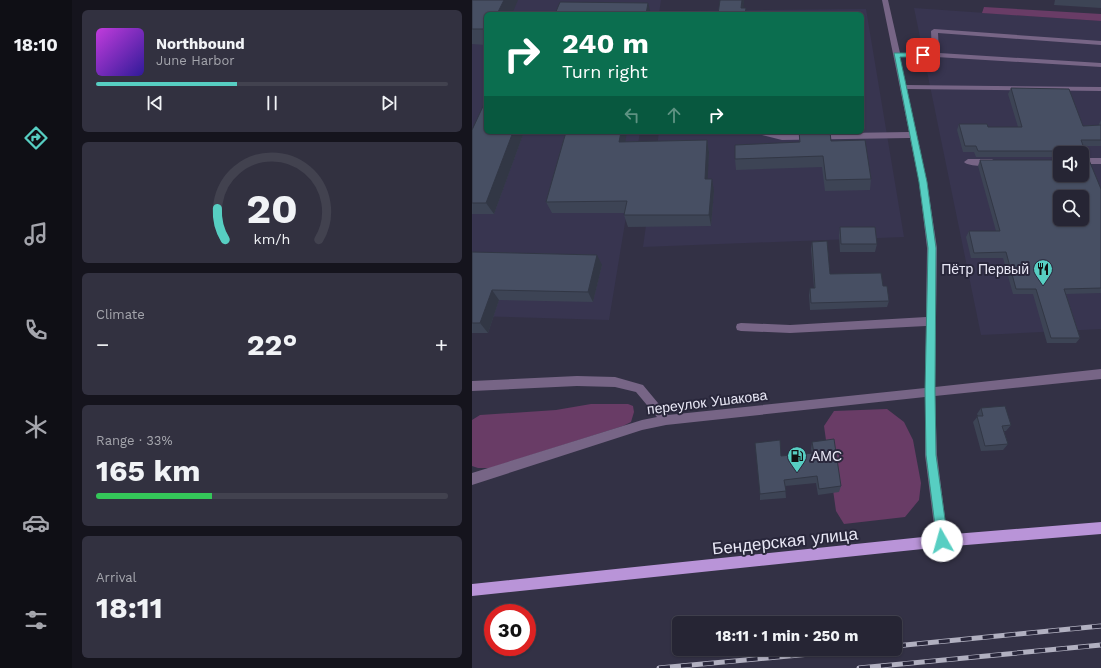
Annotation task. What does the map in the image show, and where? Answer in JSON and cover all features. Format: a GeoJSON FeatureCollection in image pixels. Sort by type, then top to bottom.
{"type":"FeatureCollection","features":[{"type":"Feature","properties":{"kind":"main road","name":"Бендерская улица"},"geometry":{"type":"LineString","coordinates":[[472,590],[942,541],[1101,528]]}},
{"type":"Feature","properties":{"kind":"street"},"geometry":{"type":"LineString","coordinates":[[885,0],[923,182],[932,248],[930,391],[931,455],[942,541]]}},
{"type":"Feature","properties":{"kind":"street"},"geometry":{"type":"LineString","coordinates":[[936,55],[934,31],[1101,43]]}},
{"type":"Feature","properties":{"kind":"street"},"geometry":{"type":"LineString","coordinates":[[896,55],[936,55],[1101,65]]}},
{"type":"Feature","properties":{"kind":"street"},"geometry":{"type":"LineString","coordinates":[[903,87],[1101,89]]}},
{"type":"Feature","properties":{"kind":"street"},"geometry":{"type":"LineString","coordinates":[[769,134],[782,137],[913,135]]}},
{"type":"Feature","properties":{"kind":"street"},"geometry":{"type":"LineString","coordinates":[[1089,161],[1101,161]]}},
{"type":"Feature","properties":{"kind":"street"},"geometry":{"type":"LineString","coordinates":[[968,162],[999,162]]}},
{"type":"Feature","properties":{"kind":"street"},"geometry":{"type":"LineString","coordinates":[[741,328],[790,329],[932,321]]}},
{"type":"Feature","properties":{"kind":"street","name":"переулок Ушакова"},"geometry":{"type":"LineString","coordinates":[[472,479],[642,425],[666,420],[1101,374]]}},
{"type":"Feature","properties":{"kind":"street"},"geometry":{"type":"LineString","coordinates":[[472,386],[577,381],[614,382],[640,388],[666,420]]}},
{"type":"Feature","properties":{"kind":"shaded area"},"geometry":{"type":"Polygon","coordinates":[[[472,0],[661,0],[659,12],[484,12],[484,134],[640,134],[609,320],[472,316],[472,0]]]}},
{"type":"Feature","properties":{"kind":"shaded area"},"geometry":{"type":"Polygon","coordinates":[[[984,7],[1101,14],[1101,21],[982,13],[984,7]]]}},
{"type":"Feature","properties":{"kind":"shaded area"},"geometry":{"type":"Polygon","coordinates":[[[914,8],[1101,21],[1101,329],[981,335],[914,8]]]}},
{"type":"Feature","properties":{"kind":"shaded area"},"geometry":{"type":"Polygon","coordinates":[[[866,9],[904,237],[643,247],[659,134],[864,134],[864,12],[675,11],[866,9]]]}},
{"type":"Feature","properties":{"kind":"shaded area"},"geometry":{"type":"Polygon","coordinates":[[[591,404],[628,404],[633,406],[634,412],[631,422],[623,426],[490,468],[478,468],[472,466],[472,420],[480,415],[556,410],[591,404]]]}},
{"type":"Feature","properties":{"kind":"shaded area"},"geometry":{"type":"Polygon","coordinates":[[[887,409],[904,422],[913,440],[921,483],[919,500],[905,517],[844,524],[836,511],[824,426],[834,411],[887,409]]]}},
{"type":"Feature","properties":{"kind":"building"},"geometry":{"type":"Polygon","coordinates":[[[472,0],[504,0],[498,12],[484,12],[484,29],[472,29],[472,0]]]}},
{"type":"Feature","properties":{"kind":"building"},"geometry":{"type":"Polygon","coordinates":[[[720,0],[742,0],[741,8],[746,8],[745,12],[718,12],[720,0]]]}},
{"type":"Feature","properties":{"kind":"building"},"geometry":{"type":"Polygon","coordinates":[[[560,2],[648,3],[646,12],[556,12],[560,2]]]}},
{"type":"Feature","properties":{"kind":"building"},"geometry":{"type":"Polygon","coordinates":[[[1011,88],[1069,89],[1083,126],[1101,125],[1101,140],[1081,140],[1083,146],[1053,146],[1053,151],[978,151],[976,146],[965,146],[959,124],[987,124],[988,127],[1022,127],[1011,88]]]}},
{"type":"Feature","properties":{"kind":"building"},"geometry":{"type":"Polygon","coordinates":[[[484,104],[484,134],[512,134],[486,203],[472,203],[472,130],[484,104]]]}},
{"type":"Feature","properties":{"kind":"building"},"geometry":{"type":"Polygon","coordinates":[[[565,134],[621,134],[619,142],[707,140],[705,179],[712,179],[709,215],[624,215],[627,201],[546,202],[565,134]]]}},
{"type":"Feature","properties":{"kind":"building"},"geometry":{"type":"Polygon","coordinates":[[[799,134],[830,134],[831,141],[865,140],[871,179],[826,180],[823,156],[735,159],[735,145],[800,142],[799,134]]]}},
{"type":"Feature","properties":{"kind":"building"},"geometry":{"type":"Polygon","coordinates":[[[980,160],[1053,160],[1053,182],[1089,182],[1089,160],[1101,189],[1101,288],[1064,289],[1080,338],[1051,338],[1036,289],[1016,289],[1006,252],[974,253],[969,231],[1000,231],[980,160]]]}},
{"type":"Feature","properties":{"kind":"building"},"geometry":{"type":"Polygon","coordinates":[[[840,227],[875,227],[877,244],[841,244],[840,227]]]}},
{"type":"Feature","properties":{"kind":"building"},"geometry":{"type":"Polygon","coordinates":[[[827,241],[830,274],[881,273],[883,286],[887,286],[889,301],[811,303],[810,288],[815,288],[812,242],[827,241]]]}},
{"type":"Feature","properties":{"kind":"building"},"geometry":{"type":"Polygon","coordinates":[[[472,252],[597,255],[588,292],[492,290],[480,323],[472,323],[472,252]]]}},
{"type":"Feature","properties":{"kind":"building"},"geometry":{"type":"Polygon","coordinates":[[[1005,406],[1011,425],[1002,426],[1008,444],[985,446],[977,416],[983,416],[981,408],[1005,406]]]}},
{"type":"Feature","properties":{"kind":"building","name":"АМС"},"geometry":{"type":"Polygon","coordinates":[[[834,439],[841,486],[819,489],[817,476],[784,480],[786,491],[760,494],[755,443],[780,440],[781,456],[814,453],[812,442],[834,439]]]}},
{"type":"Feature","properties":{"kind":"railway"},"geometry":{"type":"LineString","coordinates":[[902,645],[1101,626]]}},
{"type":"Feature","properties":{"kind":"railway"},"geometry":{"type":"LineString","coordinates":[[859,668],[1101,645]]}},
{"type":"Feature","properties":{"kind":"railway"},"geometry":{"type":"LineString","coordinates":[[659,668],[788,656]]}},
{"type":"Feature","properties":{"kind":"place","name":"Пётр Первый"},"geometry":{"type":"Point","coordinates":[1043,286]}},
{"type":"Feature","properties":{"kind":"place","name":"АМС"},"geometry":{"type":"Point","coordinates":[797,473]}},
{"type":"Feature","properties":{"kind":"route"},"geometry":{"type":"LineString","coordinates":[[923,55],[896,55],[923,182],[932,248],[930,391],[931,455],[942,541]]}}]}
